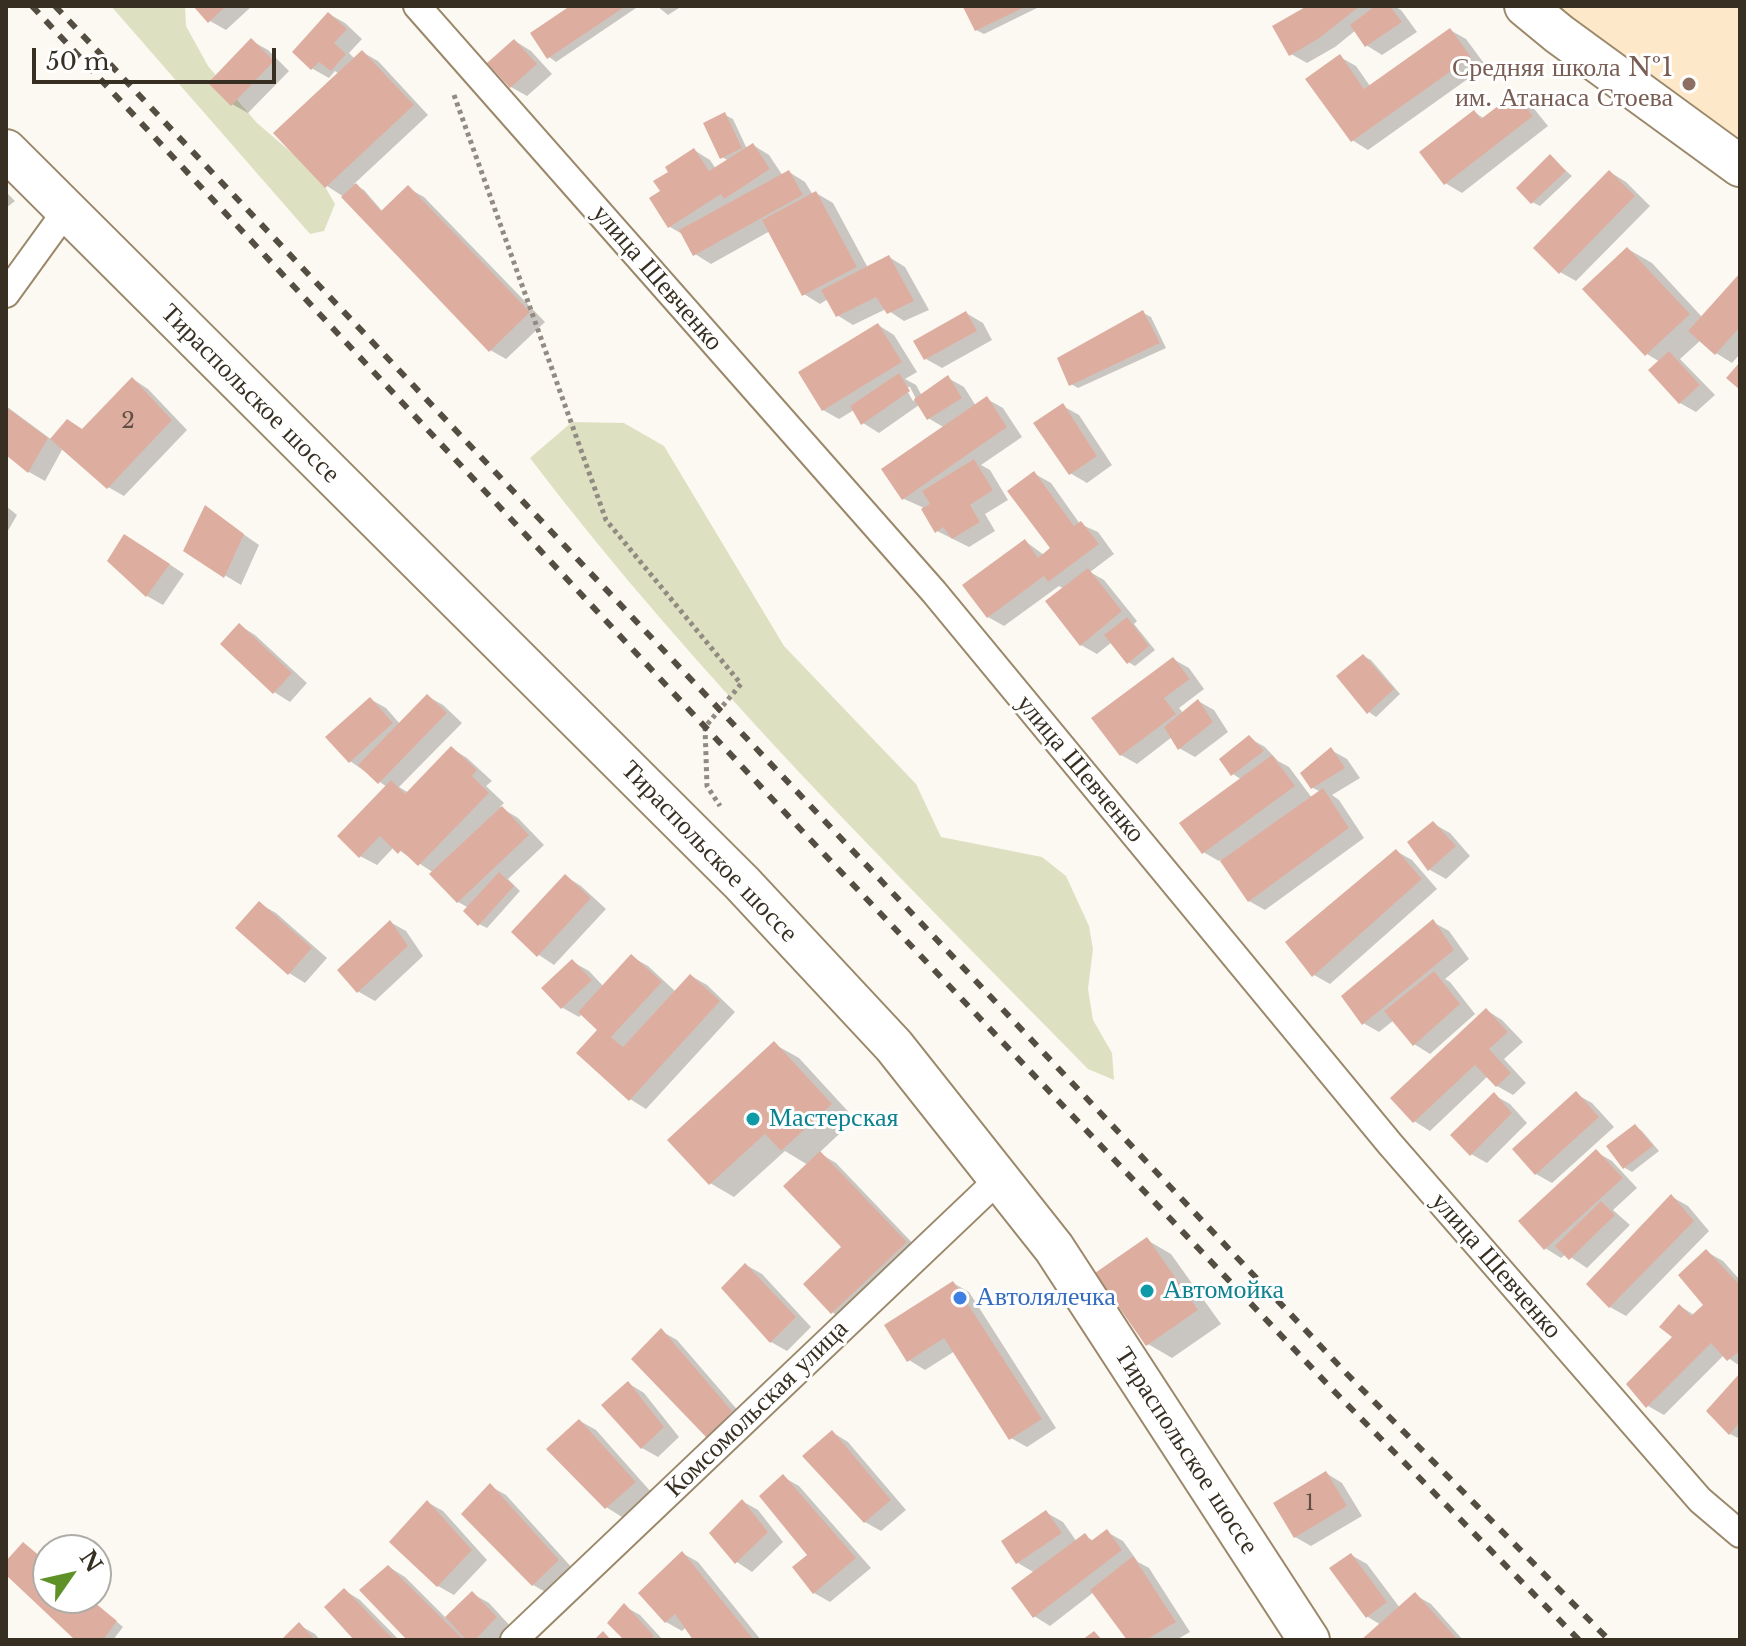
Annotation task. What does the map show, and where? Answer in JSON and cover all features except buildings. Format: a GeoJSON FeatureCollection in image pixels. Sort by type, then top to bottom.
{"type":"FeatureCollection","features":[{"type":"Feature","properties":{"kind":"main road"},"geometry":{"type":"LineString","coordinates":[[1525,6],[1740,166]]}},
{"type":"Feature","properties":{"kind":"main road","name":"Тираспольское шоссе"},"geometry":{"type":"LineString","coordinates":[[6,150],[742,883],[894,1046],[1054,1248],[1309,1640]]}},
{"type":"Feature","properties":{"kind":"street","name":"улица Шевченко"},"geometry":{"type":"LineString","coordinates":[[417,6],[934,592],[1400,1156],[1700,1500],[1740,1534]]}},
{"type":"Feature","properties":{"kind":"street"},"geometry":{"type":"LineString","coordinates":[[6,294],[66,211]]}},
{"type":"Feature","properties":{"kind":"street","name":"Комсомольская улица"},"geometry":{"type":"LineString","coordinates":[[514,1640],[1000,1178]]}},
{"type":"Feature","properties":{"kind":"path"},"geometry":{"type":"LineString","coordinates":[[452,88],[606,520],[741,684],[705,727],[707,786],[723,813]]}},
{"type":"Feature","properties":{"kind":"shaded area","name":"Средняя школа №1 им. Атанаса Стоева"},"geometry":{"type":"Polygon","coordinates":[[[1537,6],[1740,6],[1740,162],[1537,6]]]}},
{"type":"Feature","properties":{"kind":"green space"},"geometry":{"type":"Polygon","coordinates":[[[111,6],[185,6],[186,26],[208,66],[257,123],[319,176],[335,204],[324,231],[310,234],[111,6]]]}},
{"type":"Feature","properties":{"kind":"green space"},"geometry":{"type":"Polygon","coordinates":[[[572,422],[624,423],[664,446],[784,646],[916,784],[941,837],[1042,857],[1066,876],[1089,926],[1093,949],[1088,989],[1093,1020],[1112,1053],[1114,1080],[1088,1069],[871,847],[729,696],[594,539],[530,458],[572,422]]]}},
{"type":"Feature","properties":{"kind":"railway"},"geometry":{"type":"LineString","coordinates":[[32,6],[805,834],[1331,1388],[1579,1640]]}},
{"type":"Feature","properties":{"kind":"railway"},"geometry":{"type":"LineString","coordinates":[[55,6],[1347,1374],[1609,1640]]}},
{"type":"Feature","properties":{"kind":"place","name":"Средняя школа №1 им. Атанаса Стоева"},"geometry":{"type":"Point","coordinates":[1689,84]}},
{"type":"Feature","properties":{"kind":"place","name":"Мастерская"},"geometry":{"type":"Point","coordinates":[753,1119]}},
{"type":"Feature","properties":{"kind":"place","name":"Автомойка"},"geometry":{"type":"Point","coordinates":[1147,1291]}},
{"type":"Feature","properties":{"kind":"place","name":"Автолялечка"},"geometry":{"type":"Point","coordinates":[960,1298]}}]}
